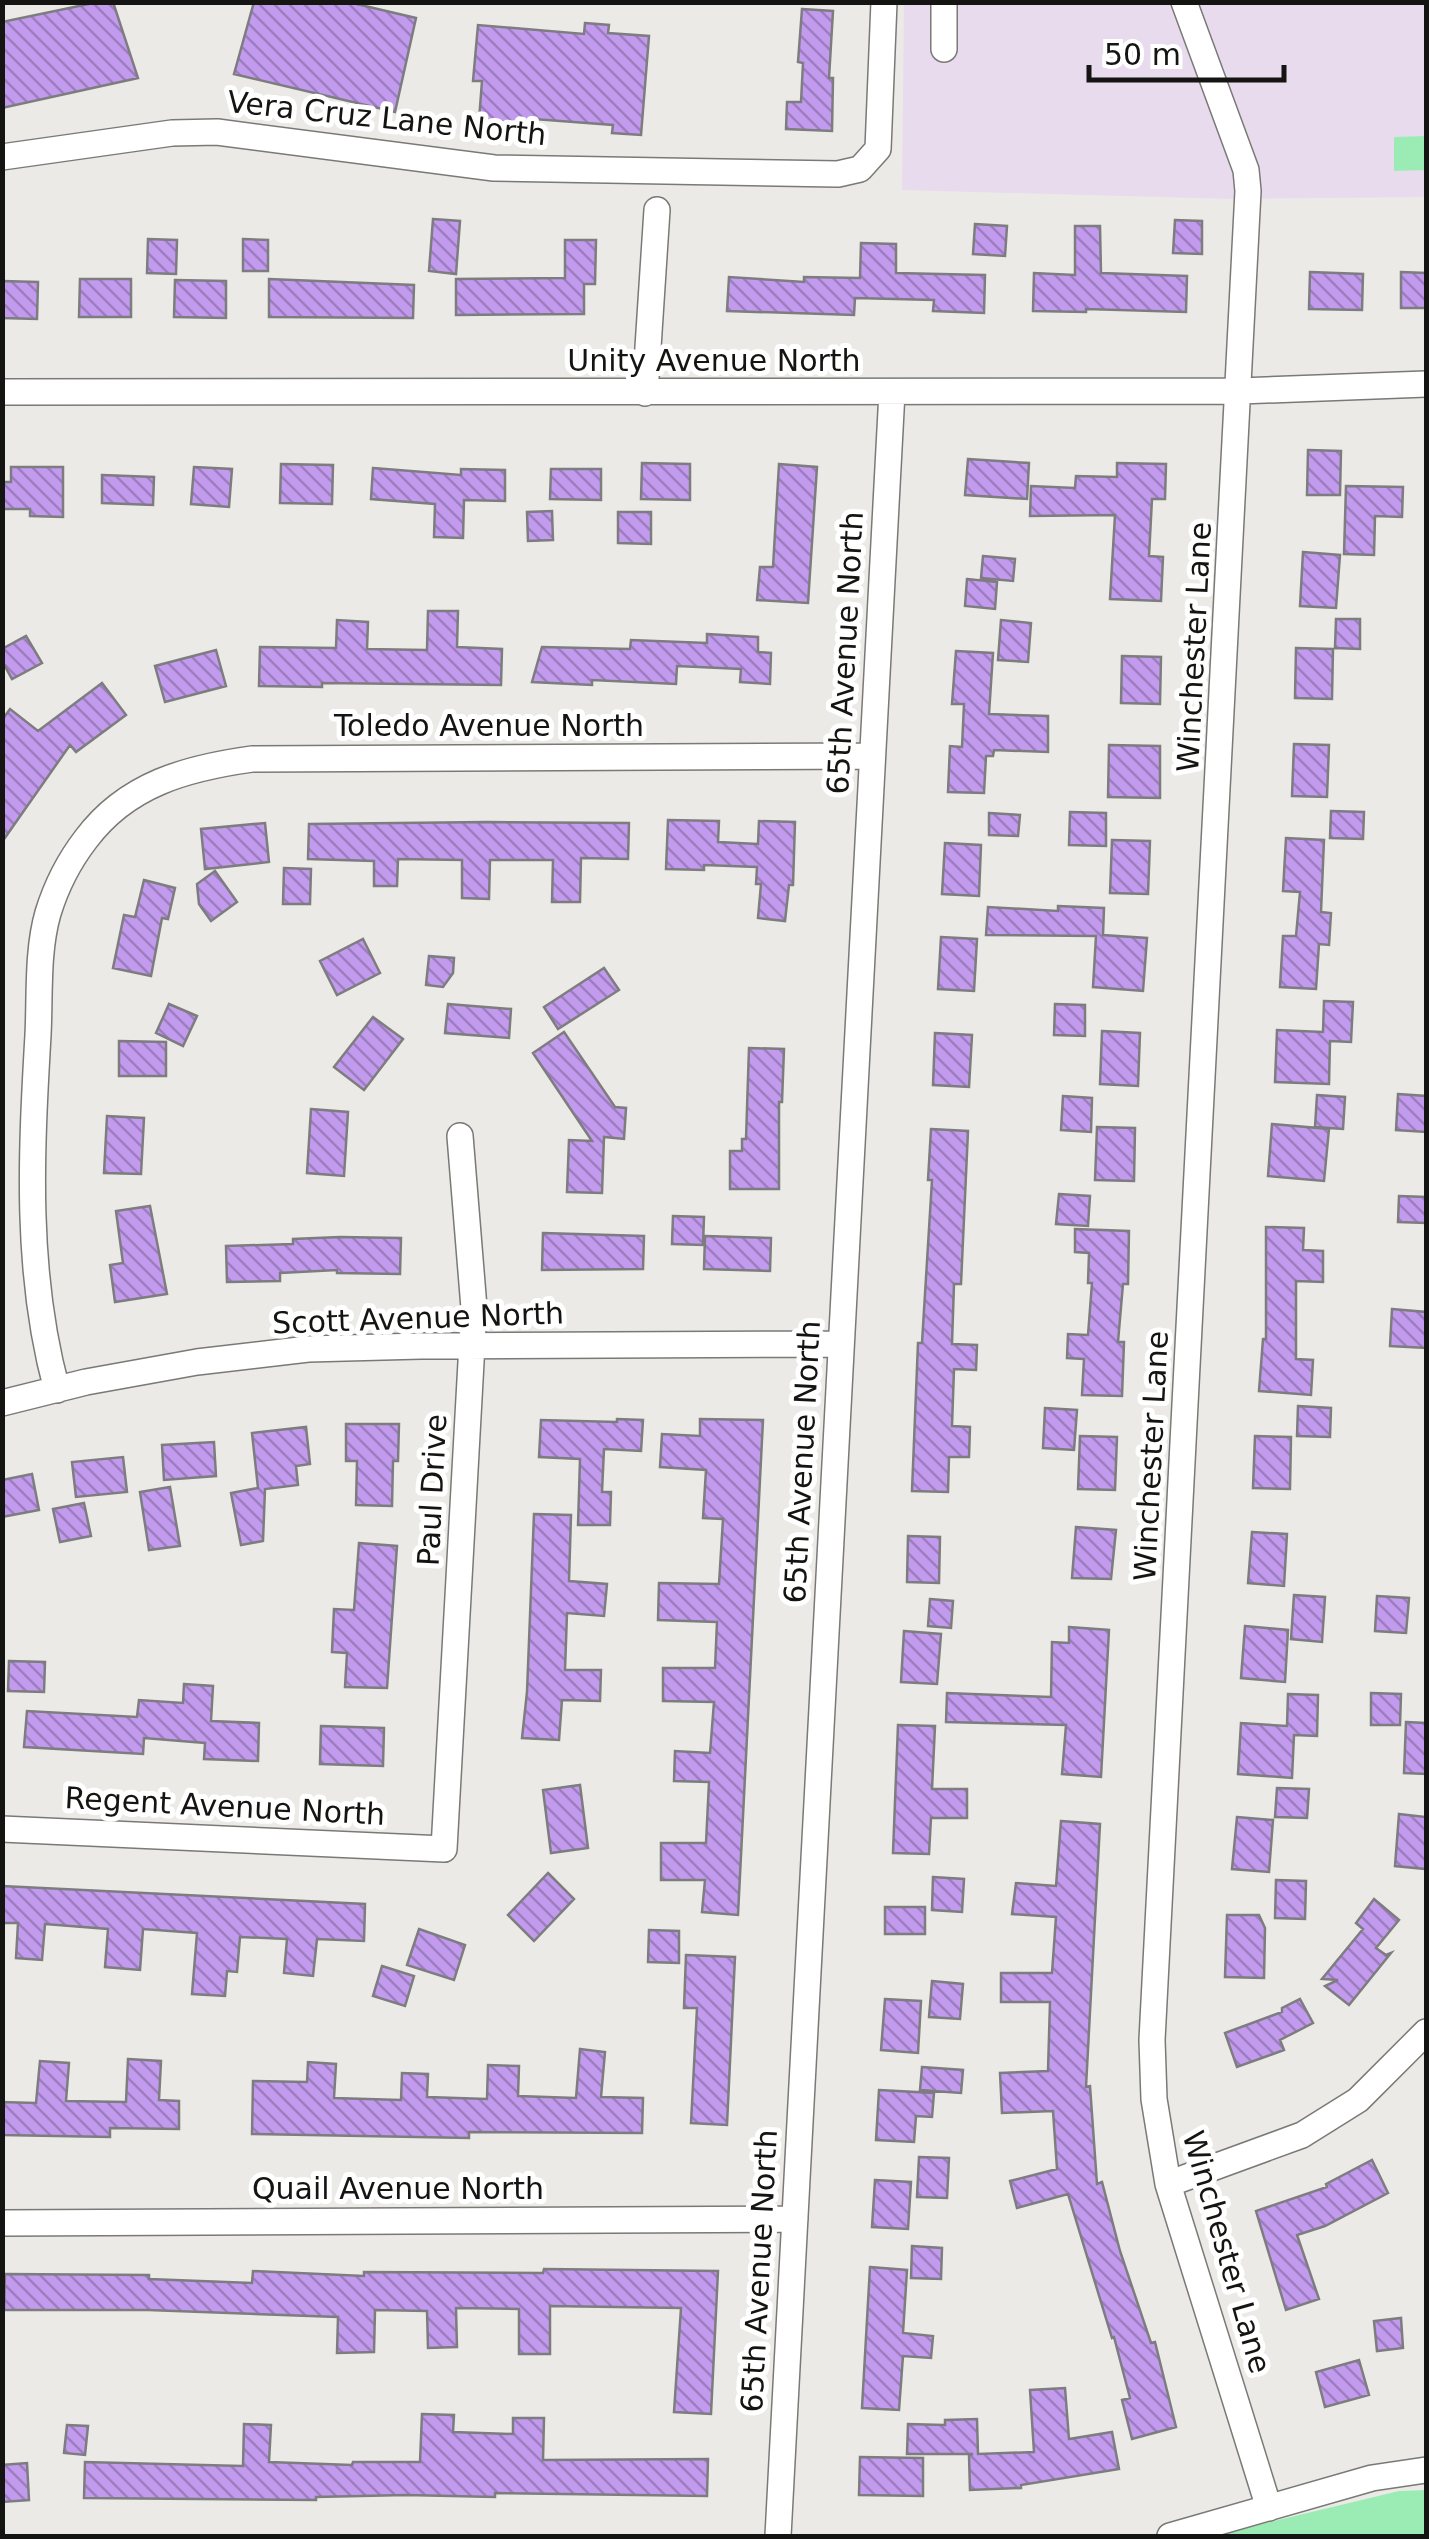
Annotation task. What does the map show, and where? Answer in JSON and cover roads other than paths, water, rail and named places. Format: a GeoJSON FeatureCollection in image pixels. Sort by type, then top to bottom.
{"type":"FeatureCollection","features":[{"type":"Feature","properties":{"kind":"street","name":"Vera Cruz Lane North"},"geometry":{"type":"LineString","coordinates":[[2,157],[172,133],[217,132],[494,168],[838,174],[860,168],[878,149],[884,2]]}},
{"type":"Feature","properties":{"kind":"street"},"geometry":{"type":"LineString","coordinates":[[944,2],[944,49]]}},
{"type":"Feature","properties":{"kind":"street","name":"Winchester Lane"},"geometry":{"type":"LineString","coordinates":[[1184,2],[1246,170],[1248,191],[1152,2040],[1154,2099],[1168,2184],[1269,2508]]}},
{"type":"Feature","properties":{"kind":"street"},"geometry":{"type":"LineString","coordinates":[[646,393],[657,210]]}},
{"type":"Feature","properties":{"kind":"street","name":"Unity Avenue North"},"geometry":{"type":"LineString","coordinates":[[2,392],[1240,391],[1426,384]]}},
{"type":"Feature","properties":{"kind":"street","name":"65th Avenue North"},"geometry":{"type":"LineString","coordinates":[[778,2536],[892,392]]}},
{"type":"Feature","properties":{"kind":"street","name":"Toledo Avenue North"},"geometry":{"type":"LineString","coordinates":[[58,1390],[36,1288],[32,1222],[42,960],[48,916],[63,874],[86,838],[116,806],[158,780],[204,766],[252,759],[872,756]]}},
{"type":"Feature","properties":{"kind":"street","name":"Paul Drive"},"geometry":{"type":"LineString","coordinates":[[444,1849],[472,1346],[472,1261],[460,1136]]}},
{"type":"Feature","properties":{"kind":"street","name":"Scott Avenue North"},"geometry":{"type":"LineString","coordinates":[[2,1402],[197,1362],[308,1349],[840,1344]]}},
{"type":"Feature","properties":{"kind":"street","name":"Regent Avenue North"},"geometry":{"type":"LineString","coordinates":[[2,1828],[444,1849]]}},
{"type":"Feature","properties":{"kind":"street"},"geometry":{"type":"LineString","coordinates":[[1168,2184],[1302,2134],[1358,2100],[1426,2032]]}},
{"type":"Feature","properties":{"kind":"street","name":"Quail Avenue North"},"geometry":{"type":"LineString","coordinates":[[2,2223],[794,2219]]}},
{"type":"Feature","properties":{"kind":"street"},"geometry":{"type":"LineString","coordinates":[[1170,2536],[1372,2478],[1426,2470]]}}]}
